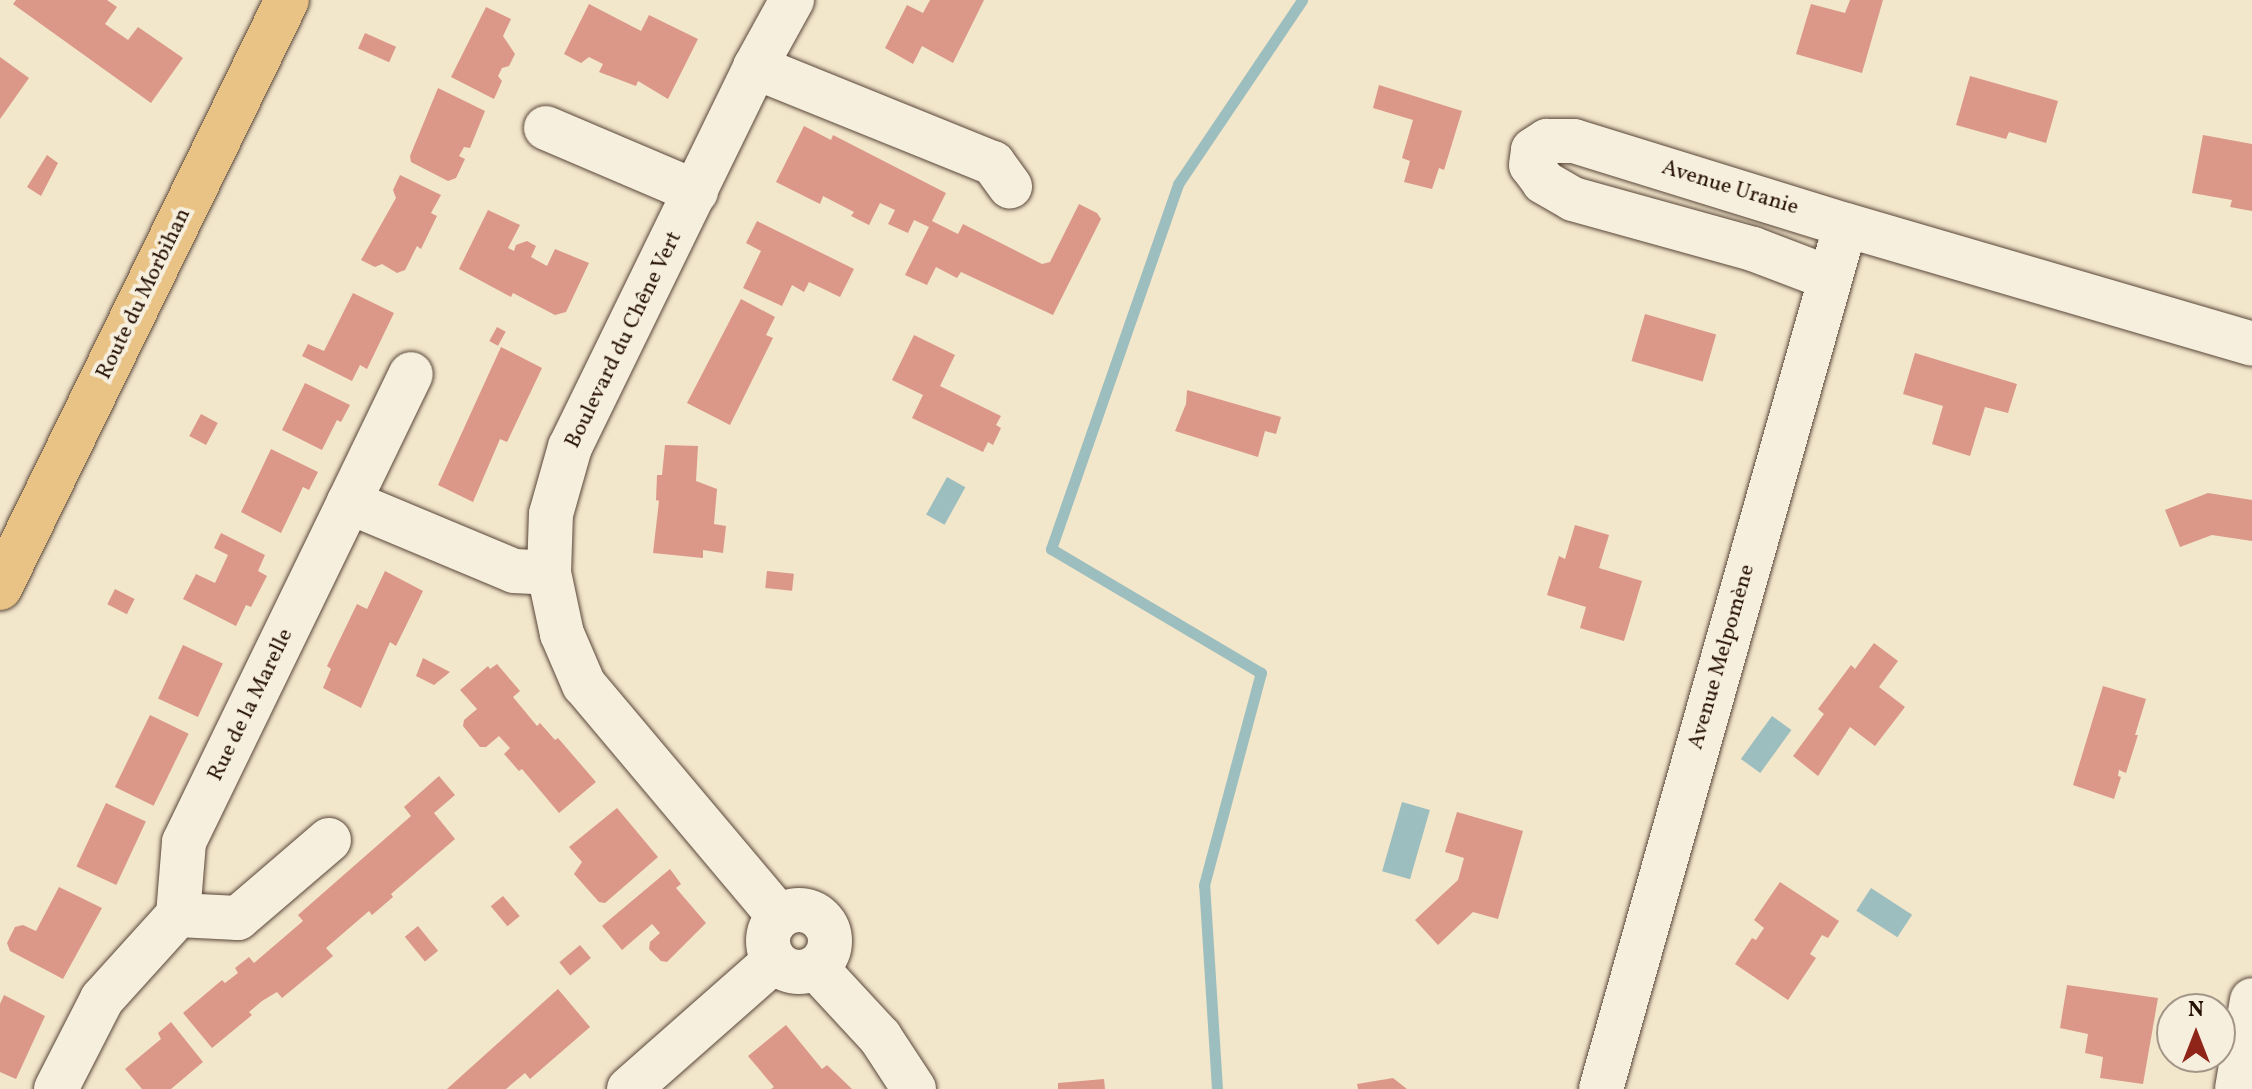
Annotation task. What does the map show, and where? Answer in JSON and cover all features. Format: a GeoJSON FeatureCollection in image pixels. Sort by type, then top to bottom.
{"type":"FeatureCollection","features":[{"type":"Feature","properties":{"kind":"main road","name":"Route du Morbihan"},"geometry":{"type":"LineString","coordinates":[[0,588],[277,4]]}},
{"type":"Feature","properties":{"kind":"street","name":"Boulevard du Chêne Vert"},"geometry":{"type":"LineString","coordinates":[[778,915],[584,685],[562,634],[549,573],[551,514],[570,447],[755,67],[792,0]]}},
{"type":"Feature","properties":{"kind":"street"},"geometry":{"type":"LineString","coordinates":[[755,67],[993,163],[1010,186]]}},
{"type":"Feature","properties":{"kind":"street"},"geometry":{"type":"LineString","coordinates":[[546,128],[696,192]]}},
{"type":"Feature","properties":{"kind":"street","name":"Avenue Uranie"},"geometry":{"type":"LineString","coordinates":[[1829,278],[1753,249],[1573,199],[1544,182],[1531,165],[1533,150],[1547,141],[1574,141],[1846,225],[2252,344]]}},
{"type":"Feature","properties":{"kind":"street","name":"Avenue Melpomène"},"geometry":{"type":"LineString","coordinates":[[1601,1089],[1846,225]]}},
{"type":"Feature","properties":{"kind":"street","name":"Rue de la Marelle"},"geometry":{"type":"LineString","coordinates":[[178,915],[184,842],[411,374]]}},
{"type":"Feature","properties":{"kind":"street"},"geometry":{"type":"LineString","coordinates":[[349,502],[514,571],[549,573]]}},
{"type":"Feature","properties":{"kind":"street"},"geometry":{"type":"LineString","coordinates":[[56,1089],[102,999],[178,915],[238,918],[329,840]]}},
{"type":"Feature","properties":{"kind":"street"},"geometry":{"type":"LineString","coordinates":[[801,908],[827,923],[832,947],[817,969],[798,974],[773,962],[766,942],[778,915],[801,908]]}},
{"type":"Feature","properties":{"kind":"street"},"geometry":{"type":"LineString","coordinates":[[629,1089],[773,962]]}},
{"type":"Feature","properties":{"kind":"street"},"geometry":{"type":"LineString","coordinates":[[817,969],[880,1037],[914,1089]]}},
{"type":"Feature","properties":{"kind":"street"},"geometry":{"type":"LineString","coordinates":[[2237,1089],[2252,1000]]}},
{"type":"Feature","properties":{"kind":"water"},"geometry":{"type":"Polygon","coordinates":[[[947,477],[965,487],[945,525],[926,515],[947,477]]]}},
{"type":"Feature","properties":{"kind":"water"},"geometry":{"type":"Polygon","coordinates":[[[1772,716],[1791,730],[1760,773],[1741,759],[1772,716]]]}},
{"type":"Feature","properties":{"kind":"water"},"geometry":{"type":"Polygon","coordinates":[[[1402,802],[1430,810],[1410,879],[1382,871],[1402,802]]]}},
{"type":"Feature","properties":{"kind":"water"},"geometry":{"type":"Polygon","coordinates":[[[1871,888],[1912,915],[1897,937],[1856,911],[1871,888]]]}},
{"type":"Feature","properties":{"kind":"building"},"geometry":{"type":"Polygon","coordinates":[[[16,0],[107,0],[117,7],[105,24],[128,40],[138,27],[183,58],[151,103],[13,4],[16,0]]]}},
{"type":"Feature","properties":{"kind":"building"},"geometry":{"type":"Polygon","coordinates":[[[930,0],[984,0],[953,63],[922,46],[913,64],[885,48],[907,5],[923,13],[930,0]]]}},
{"type":"Feature","properties":{"kind":"building"},"geometry":{"type":"Polygon","coordinates":[[[1850,0],[1883,0],[1862,73],[1796,54],[1811,4],[1845,13],[1850,0]]]}},
{"type":"Feature","properties":{"kind":"building"},"geometry":{"type":"Polygon","coordinates":[[[589,4],[641,31],[649,15],[698,39],[668,99],[638,81],[636,86],[599,72],[603,64],[589,57],[581,63],[564,54],[589,4]]]}},
{"type":"Feature","properties":{"kind":"building"},"geometry":{"type":"Polygon","coordinates":[[[486,7],[511,19],[503,36],[515,54],[509,66],[502,68],[498,76],[502,81],[494,99],[451,77],[486,7]]]}},
{"type":"Feature","properties":{"kind":"building"},"geometry":{"type":"Polygon","coordinates":[[[365,33],[396,47],[389,62],[358,49],[365,33]]]}},
{"type":"Feature","properties":{"kind":"building"},"geometry":{"type":"Polygon","coordinates":[[[0,57],[29,78],[0,119],[0,57]]]}},
{"type":"Feature","properties":{"kind":"building"},"geometry":{"type":"Polygon","coordinates":[[[1970,76],[2058,101],[2046,143],[2009,132],[2006,139],[1956,125],[1970,76]]]}},
{"type":"Feature","properties":{"kind":"building"},"geometry":{"type":"Polygon","coordinates":[[[1379,85],[1462,111],[1444,170],[1439,168],[1432,189],[1404,182],[1410,161],[1402,158],[1413,120],[1373,108],[1379,85]]]}},
{"type":"Feature","properties":{"kind":"building"},"geometry":{"type":"Polygon","coordinates":[[[438,88],[485,111],[470,148],[464,147],[459,156],[465,159],[456,178],[448,181],[411,162],[410,156],[438,88]]]}},
{"type":"Feature","properties":{"kind":"building"},"geometry":{"type":"Polygon","coordinates":[[[804,126],[831,140],[833,135],[946,193],[932,221],[958,234],[963,224],[1042,264],[1050,262],[1079,204],[1097,213],[1101,219],[1053,315],[961,272],[957,278],[936,267],[927,285],[905,275],[929,227],[914,220],[908,233],[888,224],[895,210],[880,203],[869,225],[851,216],[854,212],[823,196],[820,204],[776,182],[804,126]]]}},
{"type":"Feature","properties":{"kind":"building"},"geometry":{"type":"Polygon","coordinates":[[[2203,135],[2252,144],[2252,211],[2230,207],[2232,200],[2192,193],[2203,135]]]}},
{"type":"Feature","properties":{"kind":"building"},"geometry":{"type":"Polygon","coordinates":[[[47,155],[58,163],[41,196],[27,187],[47,155]]]}},
{"type":"Feature","properties":{"kind":"building"},"geometry":{"type":"Polygon","coordinates":[[[400,175],[441,195],[431,213],[437,216],[421,249],[417,246],[405,270],[397,273],[382,264],[375,267],[361,260],[396,198],[393,190],[400,175]]]}},
{"type":"Feature","properties":{"kind":"building"},"geometry":{"type":"Polygon","coordinates":[[[488,210],[520,225],[508,248],[514,251],[516,245],[527,241],[536,246],[531,257],[547,266],[555,249],[589,263],[566,312],[555,315],[513,293],[511,297],[459,269],[488,210]]]}},
{"type":"Feature","properties":{"kind":"building"},"geometry":{"type":"Polygon","coordinates":[[[757,221],[854,269],[840,297],[809,282],[804,292],[792,285],[782,306],[743,288],[761,251],[746,243],[757,221]]]}},
{"type":"Feature","properties":{"kind":"building"},"geometry":{"type":"Polygon","coordinates":[[[353,293],[394,313],[367,369],[360,365],[352,381],[302,356],[308,344],[324,351],[353,293]]]}},
{"type":"Feature","properties":{"kind":"building"},"geometry":{"type":"Polygon","coordinates":[[[741,299],[775,317],[766,335],[773,338],[730,425],[687,403],[741,299]]]}},
{"type":"Feature","properties":{"kind":"building"},"geometry":{"type":"Polygon","coordinates":[[[1645,314],[1716,334],[1703,381],[1631,361],[1645,314]]]}},
{"type":"Feature","properties":{"kind":"building"},"geometry":{"type":"Polygon","coordinates":[[[497,327],[506,332],[498,346],[489,341],[497,327]]]}},
{"type":"Feature","properties":{"kind":"building"},"geometry":{"type":"Polygon","coordinates":[[[914,335],[955,355],[940,386],[1001,416],[996,425],[1001,428],[993,445],[988,442],[983,452],[912,418],[923,395],[892,380],[914,335]]]}},
{"type":"Feature","properties":{"kind":"building"},"geometry":{"type":"Polygon","coordinates":[[[501,347],[542,368],[507,442],[500,439],[473,502],[438,485],[501,347]]]}},
{"type":"Feature","properties":{"kind":"building"},"geometry":{"type":"Polygon","coordinates":[[[1915,353],[2017,384],[2008,413],[1985,407],[1970,456],[1932,444],[1943,406],[1903,394],[1915,353]]]}},
{"type":"Feature","properties":{"kind":"building"},"geometry":{"type":"Polygon","coordinates":[[[305,383],[350,405],[341,422],[337,420],[322,450],[282,430],[305,383]]]}},
{"type":"Feature","properties":{"kind":"building"},"geometry":{"type":"Polygon","coordinates":[[[1187,390],[1281,417],[1276,434],[1265,431],[1258,457],[1175,431],[1186,404],[1187,390]]]}},
{"type":"Feature","properties":{"kind":"building"},"geometry":{"type":"Polygon","coordinates":[[[201,414],[218,423],[206,445],[189,436],[201,414]]]}},
{"type":"Feature","properties":{"kind":"building"},"geometry":{"type":"Polygon","coordinates":[[[665,445],[698,446],[696,481],[717,489],[714,524],[726,526],[723,553],[703,550],[703,558],[653,553],[659,501],[656,500],[657,475],[662,475],[665,445]]]}},
{"type":"Feature","properties":{"kind":"building"},"geometry":{"type":"Polygon","coordinates":[[[271,449],[318,472],[309,490],[303,487],[281,533],[241,512],[271,449]]]}},
{"type":"Feature","properties":{"kind":"building"},"geometry":{"type":"Polygon","coordinates":[[[2208,493],[2252,500],[2252,541],[2212,535],[2180,547],[2165,510],[2208,493]]]}},
{"type":"Feature","properties":{"kind":"building"},"geometry":{"type":"Polygon","coordinates":[[[1575,525],[1609,535],[1599,568],[1642,581],[1624,641],[1580,628],[1586,607],[1547,595],[1559,556],[1565,559],[1575,525]]]}},
{"type":"Feature","properties":{"kind":"building"},"geometry":{"type":"Polygon","coordinates":[[[221,533],[265,555],[258,571],[267,576],[251,607],[246,605],[236,626],[183,599],[196,574],[215,583],[228,555],[214,548],[221,533]]]}},
{"type":"Feature","properties":{"kind":"building"},"geometry":{"type":"Polygon","coordinates":[[[385,571],[423,591],[396,646],[390,642],[361,708],[323,688],[331,669],[327,666],[357,604],[367,609],[385,571]]]}},
{"type":"Feature","properties":{"kind":"building"},"geometry":{"type":"Polygon","coordinates":[[[767,571],[794,574],[792,591],[765,588],[767,571]]]}},
{"type":"Feature","properties":{"kind":"building"},"geometry":{"type":"Polygon","coordinates":[[[115,589],[135,599],[127,614],[107,604],[115,589]]]}},
{"type":"Feature","properties":{"kind":"building"},"geometry":{"type":"Polygon","coordinates":[[[1874,643],[1898,661],[1879,687],[1905,707],[1875,746],[1850,727],[1818,776],[1793,756],[1824,714],[1818,709],[1851,665],[1855,669],[1874,643]]]}},
{"type":"Feature","properties":{"kind":"building"},"geometry":{"type":"Polygon","coordinates":[[[183,645],[223,664],[198,717],[158,698],[183,645]]]}},
{"type":"Feature","properties":{"kind":"building"},"geometry":{"type":"Polygon","coordinates":[[[423,658],[450,672],[434,685],[416,676],[423,658]]]}},
{"type":"Feature","properties":{"kind":"building"},"geometry":{"type":"Polygon","coordinates":[[[497,664],[520,691],[513,697],[537,726],[540,723],[555,740],[558,738],[596,782],[559,813],[522,769],[519,771],[504,754],[510,748],[499,736],[486,747],[480,747],[463,726],[464,720],[477,709],[460,690],[488,666],[490,669],[497,664]]]}},
{"type":"Feature","properties":{"kind":"building"},"geometry":{"type":"Polygon","coordinates":[[[2103,686],[2146,699],[2126,773],[2119,770],[2118,776],[2121,777],[2114,799],[2073,785],[2103,686]]]}},
{"type":"Feature","properties":{"kind":"building"},"geometry":{"type":"Polygon","coordinates":[[[150,715],[189,734],[154,806],[115,787],[150,715]]]}},
{"type":"Feature","properties":{"kind":"building"},"geometry":{"type":"Polygon","coordinates":[[[439,776],[455,795],[434,813],[455,839],[391,894],[393,897],[372,915],[369,911],[326,948],[333,956],[282,998],[277,992],[262,1001],[249,1012],[252,1015],[212,1048],[183,1013],[222,980],[225,983],[238,973],[235,968],[249,957],[254,963],[303,921],[298,915],[411,816],[404,807],[439,776]]]}},
{"type":"Feature","properties":{"kind":"building"},"geometry":{"type":"Polygon","coordinates":[[[106,803],[146,822],[116,885],[76,866],[106,803]]]}},
{"type":"Feature","properties":{"kind":"building"},"geometry":{"type":"Polygon","coordinates":[[[617,808],[658,857],[605,903],[599,902],[574,874],[582,862],[569,847],[617,808]]]}},
{"type":"Feature","properties":{"kind":"building"},"geometry":{"type":"Polygon","coordinates":[[[1457,812],[1523,831],[1498,919],[1473,912],[1438,945],[1415,920],[1458,880],[1464,858],[1445,852],[1457,812]]]}},
{"type":"Feature","properties":{"kind":"building"},"geometry":{"type":"Polygon","coordinates":[[[670,869],[681,884],[676,888],[706,923],[667,962],[661,961],[649,949],[650,942],[660,933],[652,924],[622,950],[602,926],[670,869]]]}},
{"type":"Feature","properties":{"kind":"building"},"geometry":{"type":"Polygon","coordinates":[[[1780,882],[1839,921],[1828,938],[1822,935],[1810,954],[1816,958],[1788,1000],[1735,964],[1752,938],[1756,940],[1764,928],[1754,920],[1780,882]]]}},
{"type":"Feature","properties":{"kind":"building"},"geometry":{"type":"Polygon","coordinates":[[[59,887],[102,908],[63,979],[10,951],[7,943],[15,927],[23,925],[36,931],[59,887]]]}},
{"type":"Feature","properties":{"kind":"building"},"geometry":{"type":"Polygon","coordinates":[[[503,896],[520,916],[507,926],[491,906],[503,896]]]}},
{"type":"Feature","properties":{"kind":"building"},"geometry":{"type":"Polygon","coordinates":[[[418,926],[438,951],[425,962],[405,937],[418,926]]]}},
{"type":"Feature","properties":{"kind":"building"},"geometry":{"type":"Polygon","coordinates":[[[580,945],[591,958],[570,975],[559,962],[580,945]]]}},
{"type":"Feature","properties":{"kind":"building"},"geometry":{"type":"Polygon","coordinates":[[[2067,985],[2156,998],[2143,1084],[2100,1078],[2103,1057],[2085,1053],[2088,1034],[2060,1028],[2067,985]]]}},
{"type":"Feature","properties":{"kind":"building"},"geometry":{"type":"Polygon","coordinates":[[[558,989],[590,1027],[530,1079],[525,1073],[506,1089],[447,1089],[558,989]]]}},
{"type":"Feature","properties":{"kind":"building"},"geometry":{"type":"Polygon","coordinates":[[[4,995],[45,1016],[16,1079],[0,1072],[0,1004],[4,995]]]}},
{"type":"Feature","properties":{"kind":"building"},"geometry":{"type":"Polygon","coordinates":[[[171,1022],[203,1062],[171,1089],[142,1089],[125,1069],[161,1039],[158,1033],[171,1022]]]}},
{"type":"Feature","properties":{"kind":"building"},"geometry":{"type":"Polygon","coordinates":[[[786,1025],[822,1069],[827,1065],[852,1089],[771,1089],[774,1087],[748,1056],[786,1025]]]}},
{"type":"Feature","properties":{"kind":"building"},"geometry":{"type":"Polygon","coordinates":[[[1393,1078],[1407,1089],[1358,1089],[1357,1084],[1393,1078]]]}},
{"type":"Feature","properties":{"kind":"building"},"geometry":{"type":"Polygon","coordinates":[[[1104,1079],[1105,1089],[1058,1089],[1058,1083],[1104,1079]]]}},
{"type":"Feature","properties":{"kind":"waterway"},"geometry":{"type":"LineString","coordinates":[[1217,1089],[1204,885],[1261,673],[1051,549],[1178,184],[1302,0]]}}]}
